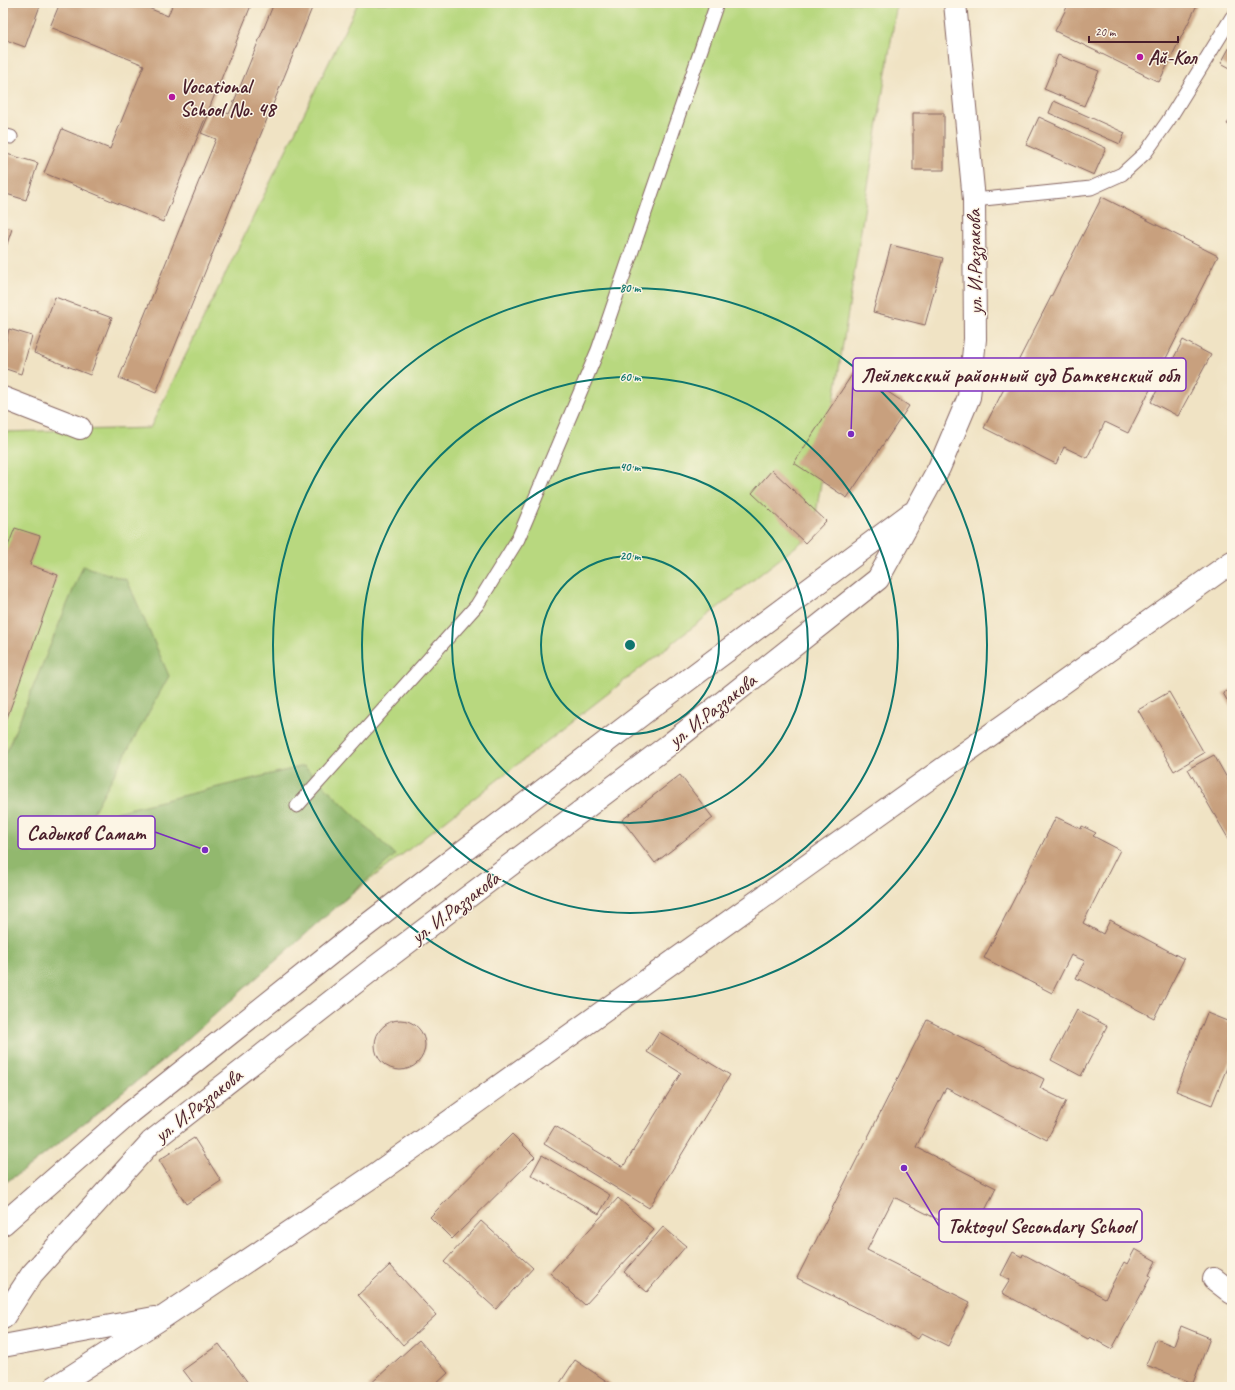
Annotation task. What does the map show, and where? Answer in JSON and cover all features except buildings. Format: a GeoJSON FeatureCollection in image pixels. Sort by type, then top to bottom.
{"type":"FeatureCollection","features":[{"type":"Feature","properties":{"kind":"street","name":"ул. И.Раззакова"},"geometry":{"type":"LineString","coordinates":[[3,1318],[32,1274],[151,1142],[374,968],[676,739],[878,579],[939,468],[969,397],[975,339],[974,200],[955,3]]}},
{"type":"Feature","properties":{"kind":"street"},"geometry":{"type":"LineString","coordinates":[[3,398],[80,428]]}},
{"type":"Feature","properties":{"kind":"street","name":"ул. И.Раззакова"},"geometry":{"type":"LineString","coordinates":[[3,1224],[130,1113],[350,938],[653,706],[916,510]]}},
{"type":"Feature","properties":{"kind":"street"},"geometry":{"type":"LineString","coordinates":[[55,1387],[165,1316],[376,1174],[1232,562]]}},
{"type":"Feature","properties":{"kind":"street"},"geometry":{"type":"LineString","coordinates":[[1214,1279],[1232,1293]]}},
{"type":"Feature","properties":{"kind":"street"},"geometry":{"type":"LineString","coordinates":[[3,1346],[165,1316]]}},
{"type":"Feature","properties":{"kind":"lane"},"geometry":{"type":"LineString","coordinates":[[297,806],[477,604],[518,539],[598,350],[717,3]]}},
{"type":"Feature","properties":{"kind":"lane"},"geometry":{"type":"LineString","coordinates":[[974,200],[1091,188],[1122,174],[1146,152],[1168,121],[1232,17]]}},
{"type":"Feature","properties":{"kind":"green space"},"geometry":{"type":"Polygon","coordinates":[[[358,3],[897,3],[813,533],[3,1167],[3,432],[150,428],[358,3]]]}},
{"type":"Feature","properties":{"kind":"green space"},"geometry":{"type":"Polygon","coordinates":[[[83,566],[127,580],[169,676],[82,832],[116,812],[304,766],[395,855],[166,1058],[30,1166],[3,1184],[3,760],[83,566]]]}},
{"type":"Feature","properties":{"kind":"place","name":"Ай-Кол"},"geometry":{"type":"Point","coordinates":[1140,57]}},
{"type":"Feature","properties":{"kind":"place","name":"Vocational School No. 48"},"geometry":{"type":"Point","coordinates":[172,97]}},
{"type":"Feature","properties":{"kind":"place","name":"Лейлекский районный суд Баткенский обл"},"geometry":{"type":"Point","coordinates":[851,434]}},
{"type":"Feature","properties":{"kind":"place","name":"Садыков Самат"},"geometry":{"type":"Point","coordinates":[205,850]}},
{"type":"Feature","properties":{"kind":"place","name":"Toktogul Secondary School"},"geometry":{"type":"Point","coordinates":[904,1168]}}]}
